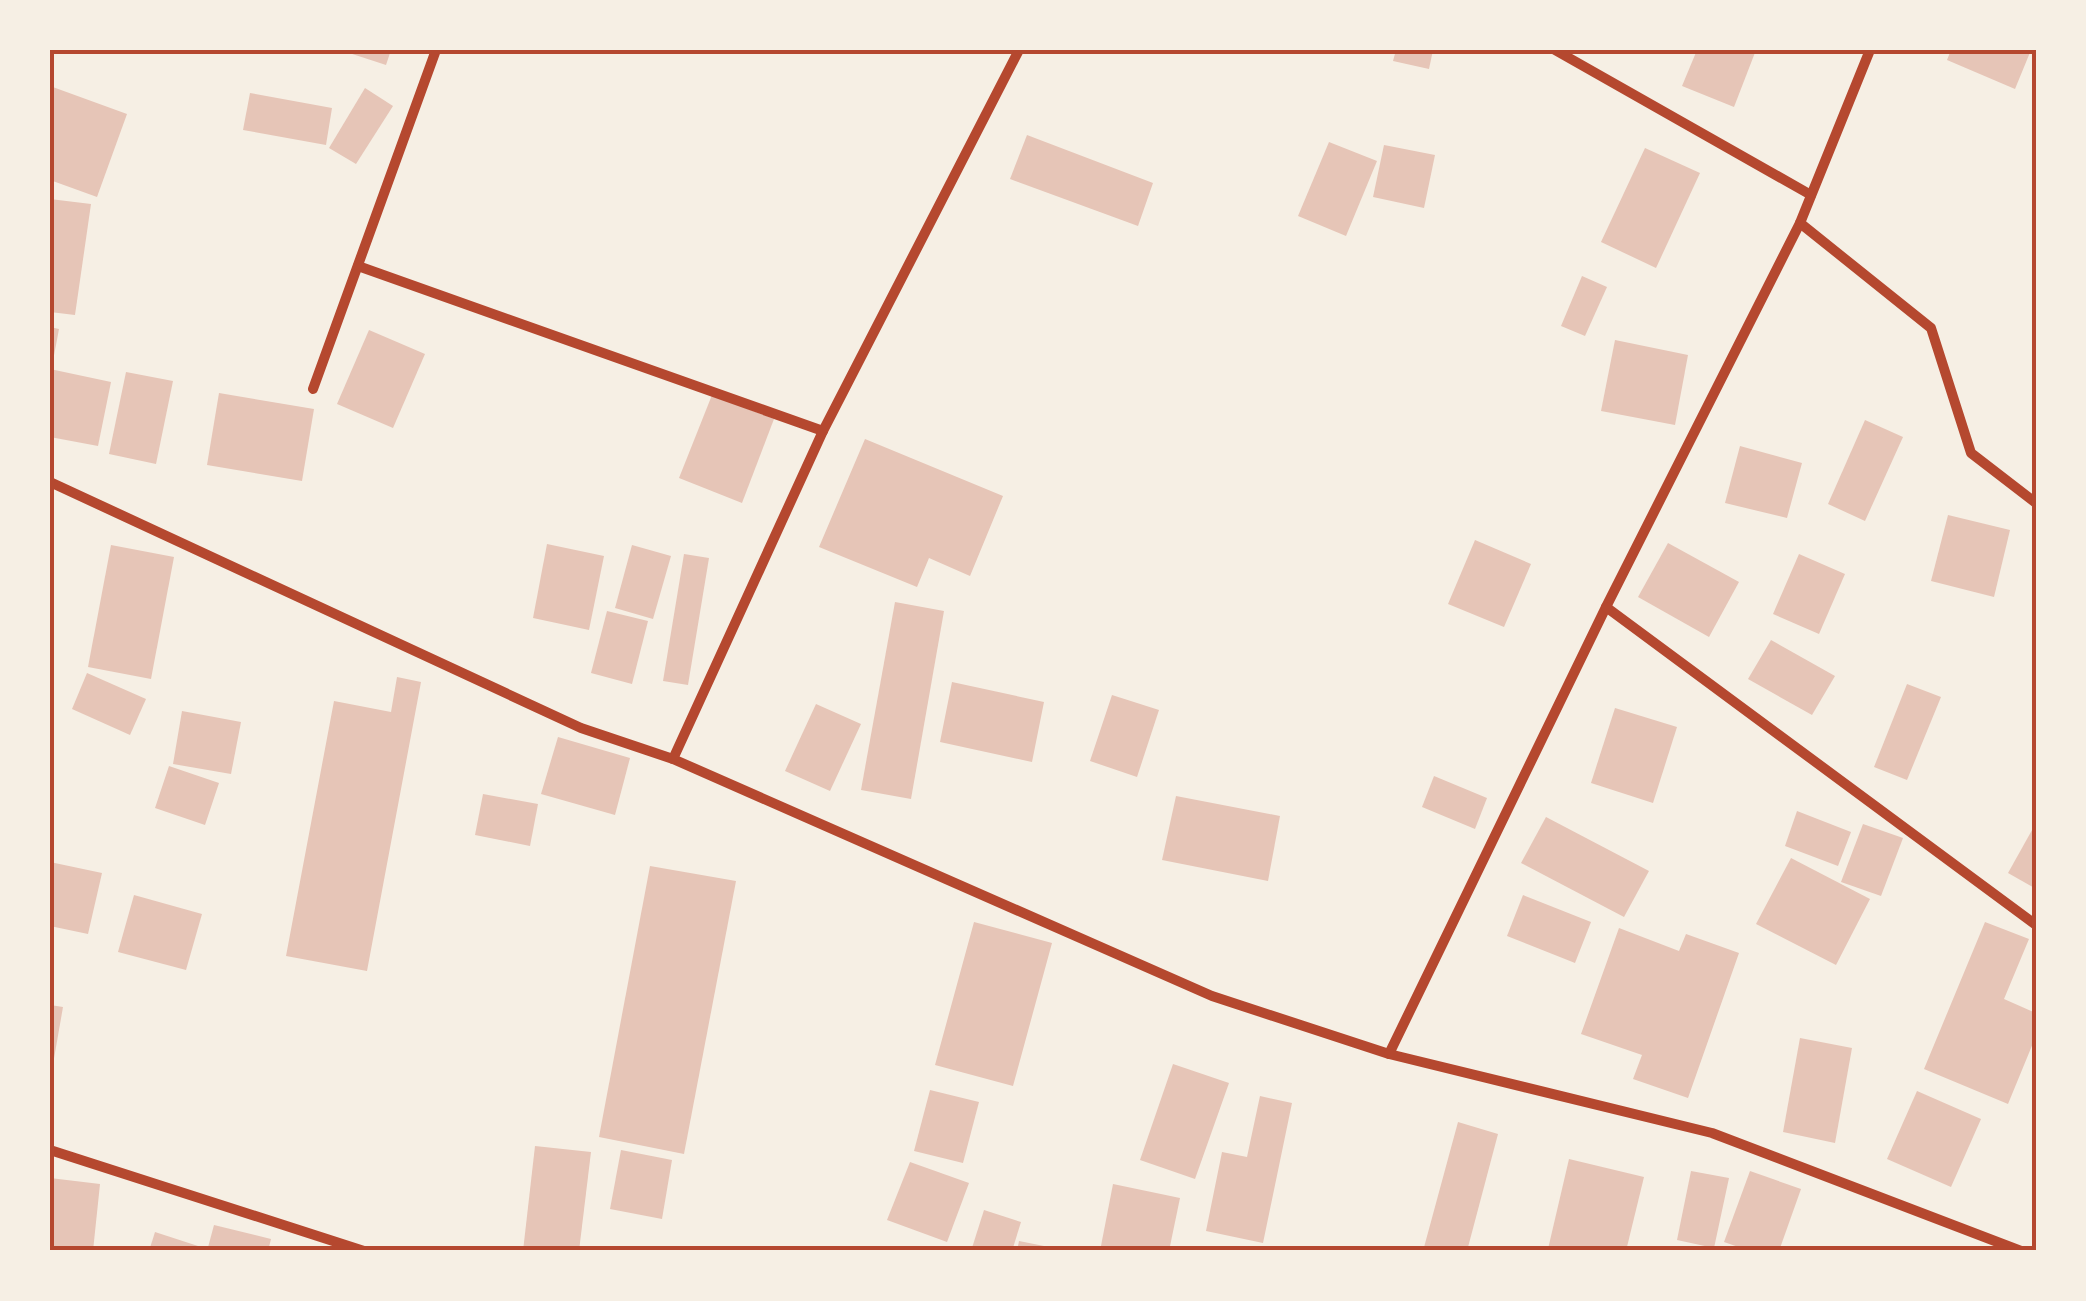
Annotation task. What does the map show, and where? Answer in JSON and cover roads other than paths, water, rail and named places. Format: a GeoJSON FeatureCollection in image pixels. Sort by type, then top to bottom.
{"type":"FeatureCollection","features":[{"type":"Feature","properties":{"kind":"street"},"geometry":{"type":"LineString","coordinates":[[312,388],[436,50]]}},
{"type":"Feature","properties":{"kind":"street"},"geometry":{"type":"LineString","coordinates":[[673,760],[823,431],[1018,50]]}},
{"type":"Feature","properties":{"kind":"street"},"geometry":{"type":"LineString","coordinates":[[1556,50],[1810,195]]}},
{"type":"Feature","properties":{"kind":"street"},"geometry":{"type":"LineString","coordinates":[[1389,1054],[1606,607],[1800,223],[1870,50]]}},
{"type":"Feature","properties":{"kind":"street"},"geometry":{"type":"LineString","coordinates":[[1800,223],[1931,328],[1971,453],[2036,504]]}},
{"type":"Feature","properties":{"kind":"street"},"geometry":{"type":"LineString","coordinates":[[358,266],[823,431]]}},
{"type":"Feature","properties":{"kind":"street"},"geometry":{"type":"LineString","coordinates":[[50,482],[582,728],[673,760],[1212,996],[1389,1054],[1712,1133],[2021,1251]]}},
{"type":"Feature","properties":{"kind":"street"},"geometry":{"type":"LineString","coordinates":[[1606,607],[2036,925]]}},
{"type":"Feature","properties":{"kind":"street"},"geometry":{"type":"LineString","coordinates":[[50,1150],[364,1251]]}}]}
